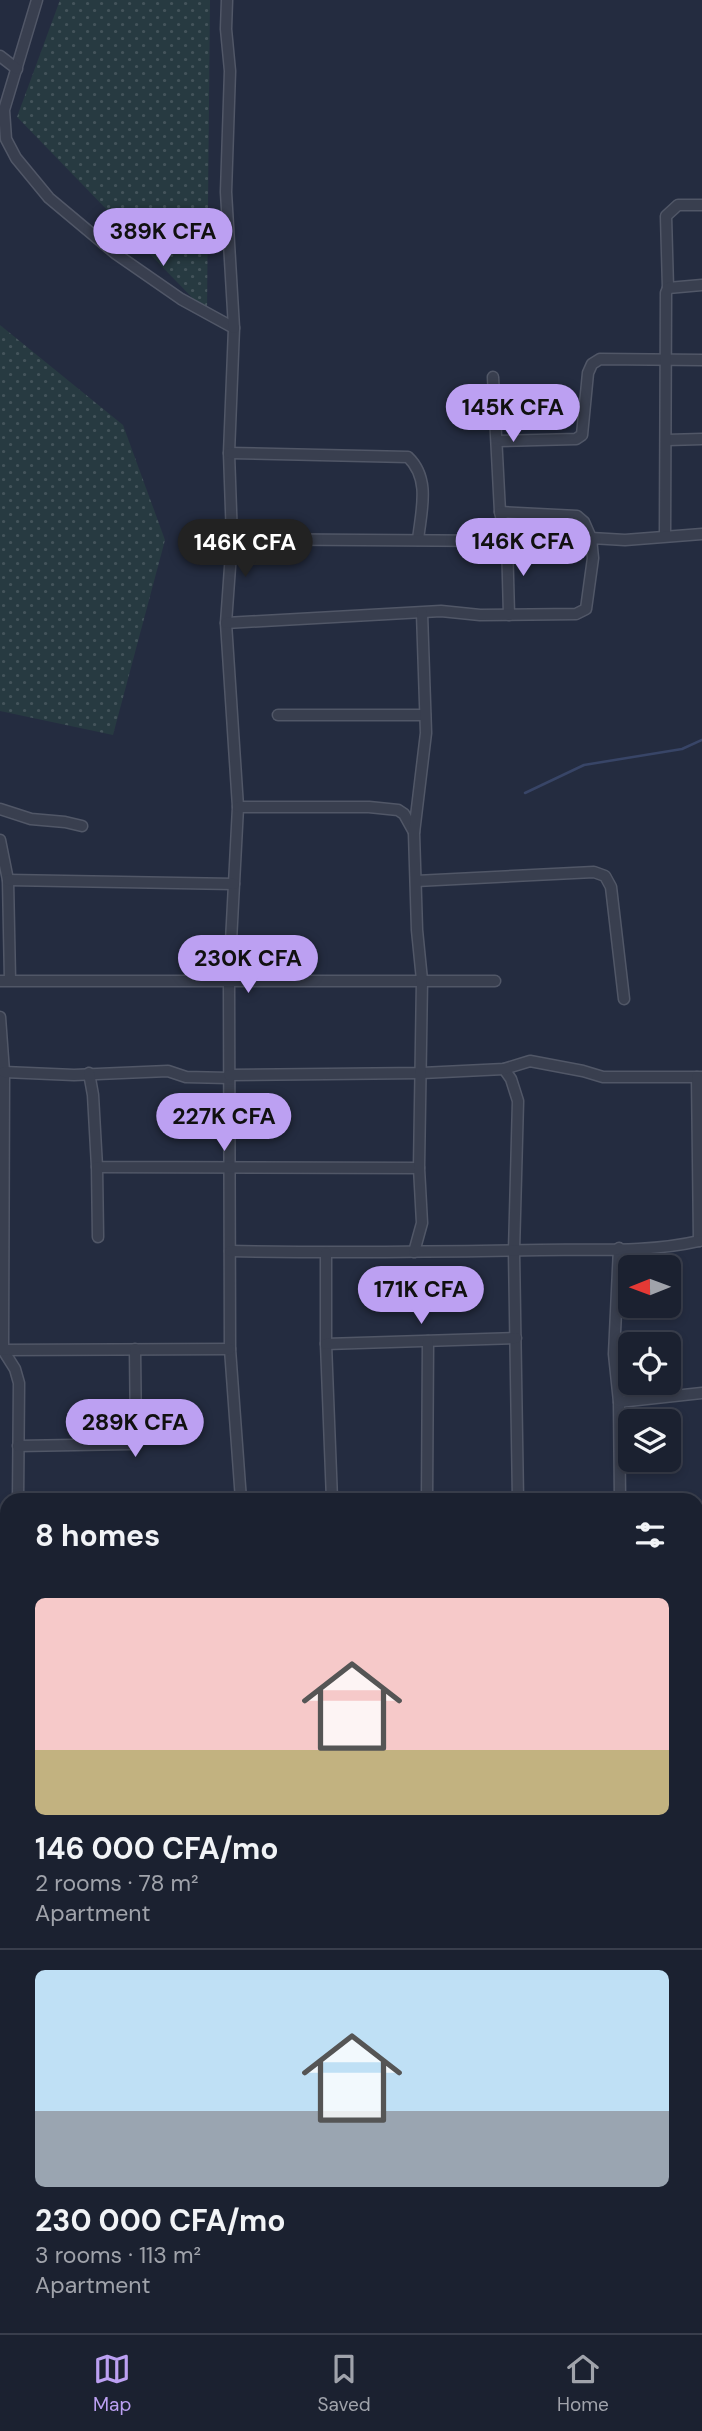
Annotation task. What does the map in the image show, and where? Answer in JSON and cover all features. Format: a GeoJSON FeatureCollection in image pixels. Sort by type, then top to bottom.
{"type":"FeatureCollection","features":[{"type":"Feature","properties":{"kind":"street"},"geometry":{"type":"LineString","coordinates":[[37,0],[4,110],[6,139],[16,159],[49,198],[116,254],[181,299],[234,328]]}},
{"type":"Feature","properties":{"kind":"street"},"geometry":{"type":"LineString","coordinates":[[228,0],[226,29],[230,71],[226,192],[234,328],[229,453],[232,539],[226,623],[238,807],[229,979],[230,1349],[240,1493]]}},
{"type":"Feature","properties":{"kind":"street"},"geometry":{"type":"LineString","coordinates":[[0,56],[17,69]]}},
{"type":"Feature","properties":{"kind":"street"},"geometry":{"type":"LineString","coordinates":[[665,535],[668,288],[666,216],[678,205],[702,205]]}},
{"type":"Feature","properties":{"kind":"street"},"geometry":{"type":"LineString","coordinates":[[668,288],[702,285]]}},
{"type":"Feature","properties":{"kind":"street"},"geometry":{"type":"LineString","coordinates":[[497,441],[576,439],[582,435],[588,373],[592,365],[600,359],[702,360]]}},
{"type":"Feature","properties":{"kind":"street"},"geometry":{"type":"LineString","coordinates":[[493,377],[500,512],[508,541],[509,615]]}},
{"type":"Feature","properties":{"kind":"street"},"geometry":{"type":"LineString","coordinates":[[667,440],[702,439]]}},
{"type":"Feature","properties":{"kind":"street"},"geometry":{"type":"LineString","coordinates":[[229,453],[408,457],[421,473],[424,486],[418,540]]}},
{"type":"Feature","properties":{"kind":"street"},"geometry":{"type":"LineString","coordinates":[[226,623],[441,611],[509,615],[582,613],[586,610],[593,558],[591,538],[584,522],[577,516],[500,512]]}},
{"type":"Feature","properties":{"kind":"street"},"geometry":{"type":"LineString","coordinates":[[591,538],[625,540],[702,534]]}},
{"type":"Feature","properties":{"kind":"street"},"geometry":{"type":"LineString","coordinates":[[232,539],[508,541]]}},
{"type":"Feature","properties":{"kind":"street"},"geometry":{"type":"LineString","coordinates":[[414,1252],[422,1223],[419,1168],[422,980],[414,833],[426,733],[422,613]]}},
{"type":"Feature","properties":{"kind":"street"},"geometry":{"type":"LineString","coordinates":[[278,715],[425,715]]}},
{"type":"Feature","properties":{"kind":"street"},"geometry":{"type":"LineString","coordinates":[[238,807],[369,807],[398,810],[404,814],[414,833]]}},
{"type":"Feature","properties":{"kind":"street"},"geometry":{"type":"LineString","coordinates":[[0,809],[31,819],[82,826]]}},
{"type":"Feature","properties":{"kind":"street"},"geometry":{"type":"LineString","coordinates":[[0,841],[8,880],[5,980],[495,981]]}},
{"type":"Feature","properties":{"kind":"street"},"geometry":{"type":"LineString","coordinates":[[416,881],[594,872],[605,876],[611,887],[624,999]]}},
{"type":"Feature","properties":{"kind":"street"},"geometry":{"type":"LineString","coordinates":[[8,880],[234,884]]}},
{"type":"Feature","properties":{"kind":"street"},"geometry":{"type":"LineString","coordinates":[[0,1017],[4,1072],[1,1350],[15,1369],[19,1383],[18,1493]]}},
{"type":"Feature","properties":{"kind":"street"},"geometry":{"type":"LineString","coordinates":[[4,1072],[168,1071],[186,1077],[422,1073],[503,1069],[530,1061],[603,1077],[699,1077],[700,1240],[669,1247],[514,1251],[230,1251]]}},
{"type":"Feature","properties":{"kind":"street"},"geometry":{"type":"LineString","coordinates":[[503,1069],[511,1079],[518,1101],[514,1251],[518,1493]]}},
{"type":"Feature","properties":{"kind":"street"},"geometry":{"type":"LineString","coordinates":[[89,1073],[93,1095],[97,1167],[98,1237]]}},
{"type":"Feature","properties":{"kind":"street"},"geometry":{"type":"LineString","coordinates":[[97,1167],[419,1168]]}},
{"type":"Feature","properties":{"kind":"street"},"geometry":{"type":"LineString","coordinates":[[619,1248],[614,1353],[619,1402],[620,1493]]}},
{"type":"Feature","properties":{"kind":"street"},"geometry":{"type":"LineString","coordinates":[[326,1253],[332,1493]]}},
{"type":"Feature","properties":{"kind":"street"},"geometry":{"type":"LineString","coordinates":[[327,1344],[516,1338]]}},
{"type":"Feature","properties":{"kind":"street"},"geometry":{"type":"LineString","coordinates":[[427,1493],[428,1341]]}},
{"type":"Feature","properties":{"kind":"street"},"geometry":{"type":"LineString","coordinates":[[18,1446],[131,1444],[135,1440],[135,1349]]}},
{"type":"Feature","properties":{"kind":"street"},"geometry":{"type":"LineString","coordinates":[[1,1350],[230,1349]]}},
{"type":"Feature","properties":{"kind":"street"},"geometry":{"type":"LineString","coordinates":[[619,1402],[702,1393]]}},
{"type":"Feature","properties":{"kind":"green space"},"geometry":{"type":"Polygon","coordinates":[[[60,0],[210,0],[207,313],[17,117],[60,0]]]}},
{"type":"Feature","properties":{"kind":"green space"},"geometry":{"type":"Polygon","coordinates":[[[0,325],[123,425],[165,540],[113,735],[0,711],[0,325]]]}},
{"type":"Feature","properties":{"kind":"waterway"},"geometry":{"type":"LineString","coordinates":[[525,793],[584,765],[682,749],[702,740]]}}]}
